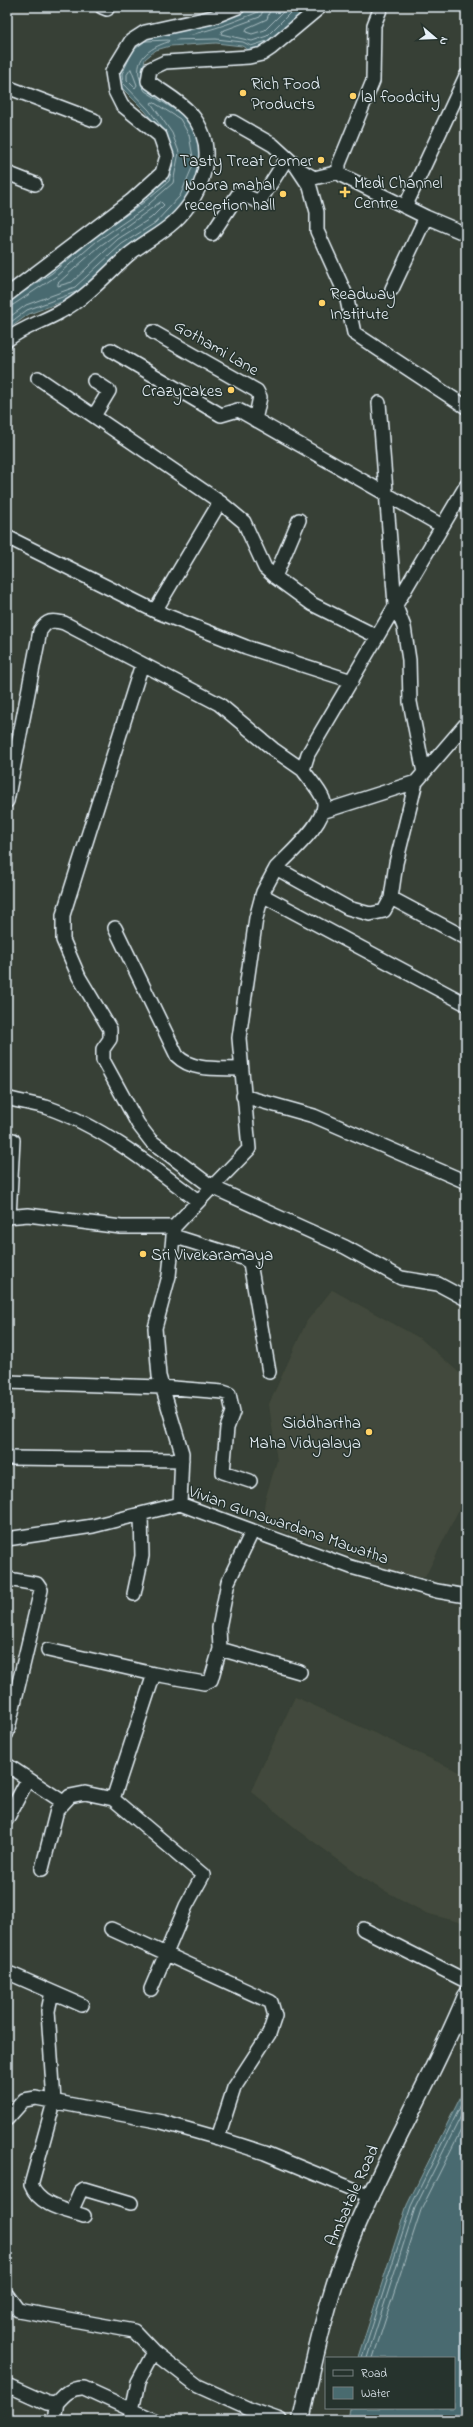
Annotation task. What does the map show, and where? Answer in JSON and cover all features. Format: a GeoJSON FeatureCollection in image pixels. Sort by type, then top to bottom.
{"type":"FeatureCollection","features":[{"type":"Feature","properties":{"kind":"main road","name":"Ambatale Road"},"geometry":{"type":"LineString","coordinates":[[301,2420],[335,2284],[370,2196],[387,2159],[449,2038],[466,1996]]}},
{"type":"Feature","properties":{"kind":"street"},"geometry":{"type":"LineString","coordinates":[[7,295],[131,201],[162,173],[167,156],[160,136],[122,105],[115,91],[112,72],[131,41],[145,32],[218,11],[238,7]]}},
{"type":"Feature","properties":{"kind":"street"},"geometry":{"type":"LineString","coordinates":[[7,340],[34,324],[61,312],[95,286],[128,255],[174,222],[197,191],[206,167],[207,156],[200,128],[191,114],[172,97],[148,81],[150,69],[165,62],[249,57],[262,54],[320,7]]}},
{"type":"Feature","properties":{"kind":"street"},"geometry":{"type":"LineString","coordinates":[[381,7],[374,26],[373,81],[339,164],[339,172],[343,176],[405,207],[466,234]]}},
{"type":"Feature","properties":{"kind":"street"},"geometry":{"type":"LineString","coordinates":[[405,207],[466,76]]}},
{"type":"Feature","properties":{"kind":"street"},"geometry":{"type":"LineString","coordinates":[[7,87],[94,120]]}},
{"type":"Feature","properties":{"kind":"street"},"geometry":{"type":"LineString","coordinates":[[233,122],[273,145],[298,169],[310,186],[317,212],[317,231],[346,296],[354,333],[466,407]]}},
{"type":"Feature","properties":{"kind":"street"},"geometry":{"type":"LineString","coordinates":[[212,234],[239,193],[257,202],[261,199],[287,158]]}},
{"type":"Feature","properties":{"kind":"street"},"geometry":{"type":"LineString","coordinates":[[298,169],[314,178],[339,172]]}},
{"type":"Feature","properties":{"kind":"street"},"geometry":{"type":"LineString","coordinates":[[7,172],[35,184]]}},
{"type":"Feature","properties":{"kind":"street"},"geometry":{"type":"LineString","coordinates":[[392,289],[426,217]]}},
{"type":"Feature","properties":{"kind":"street","name":"Gothami Lane"},"geometry":{"type":"LineString","coordinates":[[153,332],[257,391],[260,397],[255,420]]}},
{"type":"Feature","properties":{"kind":"street"},"geometry":{"type":"LineString","coordinates":[[110,350],[221,415],[238,410],[442,526]]}},
{"type":"Feature","properties":{"kind":"street"},"geometry":{"type":"LineString","coordinates":[[38,378],[220,502],[244,522],[265,568],[275,577],[312,604],[376,636]]}},
{"type":"Feature","properties":{"kind":"street"},"geometry":{"type":"LineString","coordinates":[[94,381],[114,394],[94,416]]}},
{"type":"Feature","properties":{"kind":"street"},"geometry":{"type":"LineString","coordinates":[[276,868],[348,908],[370,914],[384,911],[391,898],[396,863],[420,778],[410,702],[409,660],[404,627],[395,604],[379,403]]}},
{"type":"Feature","properties":{"kind":"street"},"geometry":{"type":"LineString","coordinates":[[303,770],[308,754],[352,681],[376,636],[466,486]]}},
{"type":"Feature","properties":{"kind":"street"},"geometry":{"type":"LineString","coordinates":[[155,611],[220,502]]}},
{"type":"Feature","properties":{"kind":"street"},"geometry":{"type":"LineString","coordinates":[[275,577],[299,520]]}},
{"type":"Feature","properties":{"kind":"street"},"geometry":{"type":"LineString","coordinates":[[7,537],[155,611],[246,647],[352,681]]}},
{"type":"Feature","properties":{"kind":"street"},"geometry":{"type":"LineString","coordinates":[[7,801],[40,630],[45,623],[53,620],[64,624],[219,704],[273,749],[303,770],[323,800],[322,812],[317,824],[276,868],[262,895],[256,918],[239,1038],[243,1096],[249,1149],[198,1202],[173,1231],[169,1276],[155,1328],[161,1387],[182,1453],[180,1504]]}},
{"type":"Feature","properties":{"kind":"street"},"geometry":{"type":"LineString","coordinates":[[142,664],[63,915],[63,940],[79,977],[110,1029],[110,1039],[103,1049],[103,1060],[138,1124],[151,1141],[212,1187],[345,1247],[401,1278],[438,1284],[466,1299]]}},
{"type":"Feature","properties":{"kind":"street"},"geometry":{"type":"LineString","coordinates":[[322,812],[420,778],[466,724]]}},
{"type":"Feature","properties":{"kind":"street"},"geometry":{"type":"LineString","coordinates":[[262,895],[466,1004]]}},
{"type":"Feature","properties":{"kind":"street"},"geometry":{"type":"LineString","coordinates":[[391,898],[466,938]]}},
{"type":"Feature","properties":{"kind":"street"},"geometry":{"type":"LineString","coordinates":[[115,928],[177,1056],[184,1063],[196,1068],[241,1069]]}},
{"type":"Feature","properties":{"kind":"street"},"geometry":{"type":"LineString","coordinates":[[243,1096],[314,1116],[466,1182]]}},
{"type":"Feature","properties":{"kind":"street"},"geometry":{"type":"LineString","coordinates":[[10,1099],[46,1107],[82,1123],[151,1166],[198,1202]]}},
{"type":"Feature","properties":{"kind":"street"},"geometry":{"type":"LineString","coordinates":[[7,1140],[13,1140],[8,1217],[28,1215],[121,1227],[173,1231],[243,1258],[250,1263],[269,1372]]}},
{"type":"Feature","properties":{"kind":"street"},"geometry":{"type":"LineString","coordinates":[[7,1382],[161,1387],[223,1392],[229,1394],[233,1412],[227,1428],[223,1472],[250,1481]]}},
{"type":"Feature","properties":{"kind":"street"},"geometry":{"type":"LineString","coordinates":[[7,1458],[182,1460]]}},
{"type":"Feature","properties":{"kind":"street","name":"Vivian Gunawardana Mawatha"},"geometry":{"type":"LineString","coordinates":[[7,1539],[92,1526],[141,1515],[164,1507],[180,1504],[204,1511],[252,1532],[351,1567],[437,1591],[466,1596]]}},
{"type":"Feature","properties":{"kind":"street"},"geometry":{"type":"LineString","coordinates":[[134,1594],[142,1556],[141,1515]]}},
{"type":"Feature","properties":{"kind":"street"},"geometry":{"type":"LineString","coordinates":[[48,1650],[154,1674],[204,1683],[211,1680],[220,1649],[219,1628],[228,1582],[252,1532]]}},
{"type":"Feature","properties":{"kind":"street"},"geometry":{"type":"LineString","coordinates":[[7,1733],[40,1590],[36,1584],[8,1580]]}},
{"type":"Feature","properties":{"kind":"street"},"geometry":{"type":"LineString","coordinates":[[220,1649],[300,1672]]}},
{"type":"Feature","properties":{"kind":"street"},"geometry":{"type":"LineString","coordinates":[[113,1799],[154,1674]]}},
{"type":"Feature","properties":{"kind":"street"},"geometry":{"type":"LineString","coordinates":[[7,1765],[63,1802]]}},
{"type":"Feature","properties":{"kind":"street"},"geometry":{"type":"LineString","coordinates":[[7,1819],[28,1779]]}},
{"type":"Feature","properties":{"kind":"street"},"geometry":{"type":"LineString","coordinates":[[42,1869],[57,1810],[70,1796],[85,1793],[113,1799],[203,1874],[186,1906],[151,1989]]}},
{"type":"Feature","properties":{"kind":"street"},"geometry":{"type":"LineString","coordinates":[[363,1928],[466,1981]]}},
{"type":"Feature","properties":{"kind":"street"},"geometry":{"type":"LineString","coordinates":[[111,1929],[271,2002],[275,2016],[269,2034],[234,2088],[218,2138]]}},
{"type":"Feature","properties":{"kind":"street"},"geometry":{"type":"LineString","coordinates":[[11,1974],[82,2005]]}},
{"type":"Feature","properties":{"kind":"street"},"geometry":{"type":"LineString","coordinates":[[52,1992],[48,2011],[54,2102],[31,2186],[35,2194],[47,2203],[84,2216]]}},
{"type":"Feature","properties":{"kind":"street"},"geometry":{"type":"LineString","coordinates":[[7,2119],[24,2100],[36,2098],[162,2122],[265,2153],[370,2196]]}},
{"type":"Feature","properties":{"kind":"street"},"geometry":{"type":"LineString","coordinates":[[71,2212],[80,2192],[84,2189],[131,2203]]}},
{"type":"Feature","properties":{"kind":"street"},"geometry":{"type":"LineString","coordinates":[[7,2294],[18,2310],[134,2331],[154,2352],[198,2386],[249,2409],[280,2420]]}},
{"type":"Feature","properties":{"kind":"street"},"geometry":{"type":"LineString","coordinates":[[131,2415],[138,2382],[154,2352]]}},
{"type":"Feature","properties":{"kind":"street"},"geometry":{"type":"LineString","coordinates":[[7,2385],[47,2403],[57,2402]]}},
{"type":"Feature","properties":{"kind":"street"},"geometry":{"type":"LineString","coordinates":[[54,2420],[57,2402],[66,2393],[76,2387],[84,2388],[131,2415],[154,2420]]}},
{"type":"Feature","properties":{"kind":"shaded area","name":"Siddhartha Maha Vidyalaya"},"geometry":{"type":"Polygon","coordinates":[[[332,1290],[421,1339],[466,1379],[466,1495],[425,1577],[409,1577],[262,1524],[265,1500],[277,1461],[269,1404],[307,1321],[332,1290]]]}},
{"type":"Feature","properties":{"kind":"shaded area"},"geometry":{"type":"Polygon","coordinates":[[[295,1697],[466,1775],[466,1924],[426,1913],[367,1881],[298,1830],[251,1791],[295,1697]]]}},
{"type":"Feature","properties":{"kind":"water"},"geometry":{"type":"Polygon","coordinates":[[[261,7],[308,7],[273,44],[250,51],[242,46],[216,43],[170,46],[156,50],[145,59],[142,73],[147,87],[187,112],[198,132],[203,164],[188,201],[161,230],[80,295],[29,314],[7,330],[7,298],[166,178],[164,137],[146,112],[119,85],[118,73],[130,48],[143,37],[190,31],[261,7]]]}},
{"type":"Feature","properties":{"kind":"water"},"geometry":{"type":"Polygon","coordinates":[[[466,2086],[466,2420],[348,2420],[350,2409],[455,2409],[455,2357],[358,2357],[407,2205],[466,2086]]]}},
{"type":"Feature","properties":{"kind":"waterway"},"geometry":{"type":"LineString","coordinates":[[230,15],[252,7]]}},
{"type":"Feature","properties":{"kind":"waterway"},"geometry":{"type":"LineString","coordinates":[[172,36],[210,23]]}},
{"type":"Feature","properties":{"kind":"place","name":"Rich Food Products"},"geometry":{"type":"Point","coordinates":[243,93]}},
{"type":"Feature","properties":{"kind":"place","name":"lal foodcity"},"geometry":{"type":"Point","coordinates":[353,96]}},
{"type":"Feature","properties":{"kind":"place","name":"Tasty Treat Corner"},"geometry":{"type":"Point","coordinates":[321,160]}},
{"type":"Feature","properties":{"kind":"place","name":"Medi Channel Centre"},"geometry":{"type":"Point","coordinates":[345,192]}},
{"type":"Feature","properties":{"kind":"place","name":"Noora mahal reception hall"},"geometry":{"type":"Point","coordinates":[283,194]}},
{"type":"Feature","properties":{"kind":"place","name":"Readway Institute"},"geometry":{"type":"Point","coordinates":[322,303]}},
{"type":"Feature","properties":{"kind":"place","name":"Crazycakes"},"geometry":{"type":"Point","coordinates":[231,390]}},
{"type":"Feature","properties":{"kind":"place","name":"Sri Vivekaramaya"},"geometry":{"type":"Point","coordinates":[143,1254]}},
{"type":"Feature","properties":{"kind":"place","name":"Siddhartha Maha Vidyalaya"},"geometry":{"type":"Point","coordinates":[369,1432]}}]}
